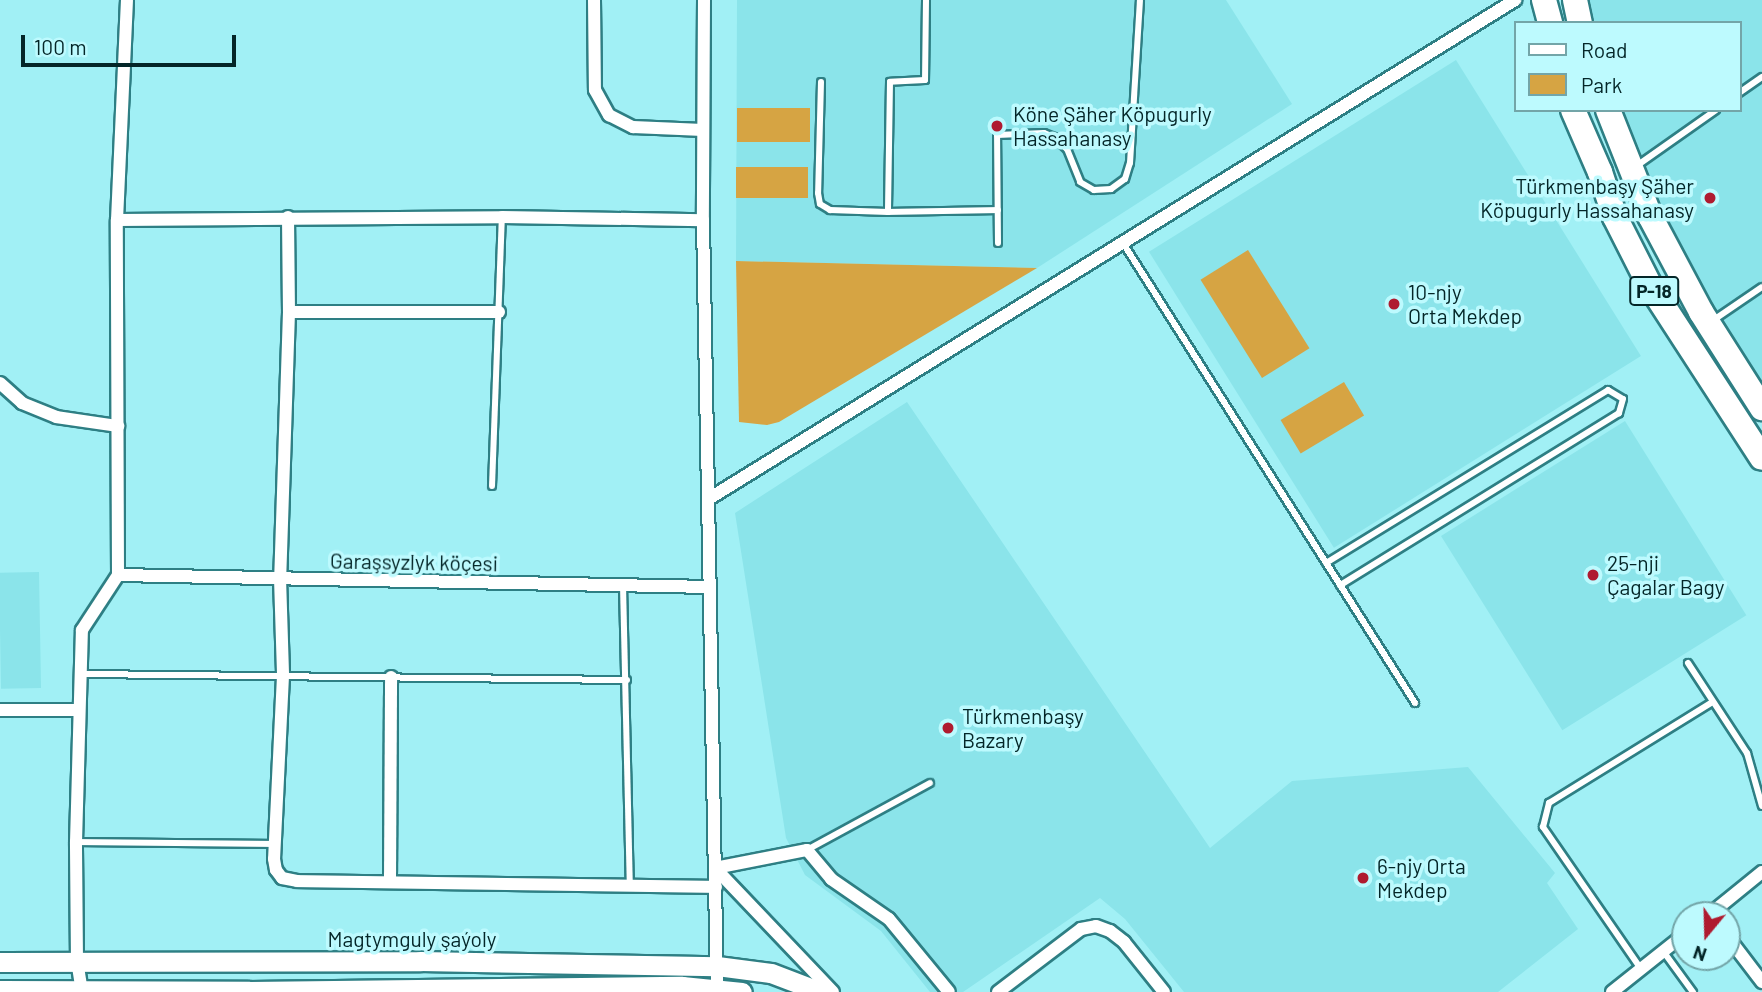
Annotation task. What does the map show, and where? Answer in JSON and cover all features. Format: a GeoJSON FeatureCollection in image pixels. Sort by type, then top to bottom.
{"type":"FeatureCollection","features":[{"type":"Feature","properties":{"kind":"highway"},"geometry":{"type":"LineString","coordinates":[[1544,0],[1549,21]]}},
{"type":"Feature","properties":{"kind":"highway"},"geometry":{"type":"LineString","coordinates":[[1575,0],[1580,21]]}},
{"type":"Feature","properties":{"kind":"highway","name":"P-18"},"geometry":{"type":"LineString","coordinates":[[1574,112],[1600,172],[1615,217],[1649,284],[1754,428],[1762,458]]}},
{"type":"Feature","properties":{"kind":"highway","name":"P-18"},"geometry":{"type":"LineString","coordinates":[[1609,112],[1650,216],[1708,324],[1762,408]]}},
{"type":"Feature","properties":{"kind":"street"},"geometry":{"type":"LineString","coordinates":[[82,990],[77,962],[76,842],[82,630],[118,575],[117,220],[127,0]]}},
{"type":"Feature","properties":{"kind":"street"},"geometry":{"type":"LineString","coordinates":[[594,0],[595,90],[609,115],[633,127],[703,130]]}},
{"type":"Feature","properties":{"kind":"street"},"geometry":{"type":"LineString","coordinates":[[704,0],[703,220],[717,989]]}},
{"type":"Feature","properties":{"kind":"street"},"geometry":{"type":"LineString","coordinates":[[710,498],[1122,242],[1492,6],[1515,0]]}},
{"type":"Feature","properties":{"kind":"street"},"geometry":{"type":"LineString","coordinates":[[117,220],[288,217],[703,220]]}},
{"type":"Feature","properties":{"kind":"street"},"geometry":{"type":"LineString","coordinates":[[288,217],[289,312],[281,578],[283,676],[276,870],[282,878],[716,887]]}},
{"type":"Feature","properties":{"kind":"street"},"geometry":{"type":"LineString","coordinates":[[289,312],[499,312]]}},
{"type":"Feature","properties":{"kind":"street"},"geometry":{"type":"LineString","coordinates":[[0,383],[8,387],[22,403],[55,417],[118,426]]}},
{"type":"Feature","properties":{"kind":"street","name":"Garaşsyzlyk köçesi"},"geometry":{"type":"LineString","coordinates":[[118,575],[710,587]]}},
{"type":"Feature","properties":{"kind":"street"},"geometry":{"type":"LineString","coordinates":[[390,881],[391,677]]}},
{"type":"Feature","properties":{"kind":"street"},"geometry":{"type":"LineString","coordinates":[[0,710],[79,710]]}},
{"type":"Feature","properties":{"kind":"street"},"geometry":{"type":"LineString","coordinates":[[715,868],[807,849],[831,879],[889,919],[949,992]]}},
{"type":"Feature","properties":{"kind":"street"},"geometry":{"type":"LineString","coordinates":[[715,868],[833,992]]}},
{"type":"Feature","properties":{"kind":"street"},"geometry":{"type":"LineString","coordinates":[[1727,901],[1762,872]]}},
{"type":"Feature","properties":{"kind":"street"},"geometry":{"type":"LineString","coordinates":[[998,992],[1081,929],[1096,926],[1110,931],[1124,942],[1164,992]]}},
{"type":"Feature","properties":{"kind":"street"},"geometry":{"type":"LineString","coordinates":[[1612,992],[1671,945]]}},
{"type":"Feature","properties":{"kind":"street"},"geometry":{"type":"LineString","coordinates":[[1741,954],[1762,982]]}},
{"type":"Feature","properties":{"kind":"street","name":"Magtymguly şaýoly"},"geometry":{"type":"LineString","coordinates":[[0,962],[430,961],[718,966],[771,973],[821,992]]}},
{"type":"Feature","properties":{"kind":"street"},"geometry":{"type":"LineString","coordinates":[[0,990],[249,992],[717,989],[742,992]]}},
{"type":"Feature","properties":{"kind":"lane"},"geometry":{"type":"LineString","coordinates":[[888,212],[890,82],[925,80],[926,0]]}},
{"type":"Feature","properties":{"kind":"lane"},"geometry":{"type":"LineString","coordinates":[[998,243],[997,135],[1044,133],[1054,137],[1067,149],[1080,182],[1094,190],[1111,189],[1125,179],[1130,163],[1140,0]]}},
{"type":"Feature","properties":{"kind":"lane"},"geometry":{"type":"LineString","coordinates":[[1741,92],[1762,77]]}},
{"type":"Feature","properties":{"kind":"lane"},"geometry":{"type":"LineString","coordinates":[[821,82],[820,204],[830,210],[888,212],[998,210]]}},
{"type":"Feature","properties":{"kind":"lane"},"geometry":{"type":"LineString","coordinates":[[1631,170],[1713,112]]}},
{"type":"Feature","properties":{"kind":"lane"},"geometry":{"type":"LineString","coordinates":[[492,486],[502,217]]}},
{"type":"Feature","properties":{"kind":"lane"},"geometry":{"type":"LineString","coordinates":[[1122,242],[1415,703]]}},
{"type":"Feature","properties":{"kind":"lane"},"geometry":{"type":"LineString","coordinates":[[1708,324],[1762,287]]}},
{"type":"Feature","properties":{"kind":"lane"},"geometry":{"type":"LineString","coordinates":[[1326,563],[1608,390],[1623,399],[1619,413],[1340,585]]}},
{"type":"Feature","properties":{"kind":"lane"},"geometry":{"type":"LineString","coordinates":[[623,585],[630,885]]}},
{"type":"Feature","properties":{"kind":"lane"},"geometry":{"type":"LineString","coordinates":[[1688,663],[1711,703],[1746,753],[1762,806]]}},
{"type":"Feature","properties":{"kind":"lane"},"geometry":{"type":"LineString","coordinates":[[80,674],[627,680]]}},
{"type":"Feature","properties":{"kind":"lane"},"geometry":{"type":"LineString","coordinates":[[1641,969],[1543,827],[1549,803],[1711,703]]}},
{"type":"Feature","properties":{"kind":"lane"},"geometry":{"type":"LineString","coordinates":[[807,849],[930,783]]}},
{"type":"Feature","properties":{"kind":"lane"},"geometry":{"type":"LineString","coordinates":[[76,842],[275,844]]}},
{"type":"Feature","properties":{"kind":"lane"},"geometry":{"type":"LineString","coordinates":[[1663,951],[1693,992]]}},
{"type":"Feature","properties":{"kind":"shaded area","name":"Köne Şäher Köpugurly Hassahanasy"},"geometry":{"type":"Polygon","coordinates":[[[737,0],[1226,0],[1292,104],[1037,268],[736,261],[737,0]]]}},
{"type":"Feature","properties":{"kind":"shaded area","name":"Türkmenbaşy Şäher Köpugurly Hassahanasy"},"geometry":{"type":"Polygon","coordinates":[[[1585,0],[1762,0],[1762,383],[1694,285],[1621,112],[1741,112],[1741,21],[1590,21],[1585,0]]]}},
{"type":"Feature","properties":{"kind":"shaded area","name":"10-njy Orta Mekdep"},"geometry":{"type":"Polygon","coordinates":[[[1456,60],[1641,356],[1334,548],[1149,252],[1456,60]]]}},
{"type":"Feature","properties":{"kind":"shaded area","name":"Türkmenbaşy Bazary"},"geometry":{"type":"Polygon","coordinates":[[[907,402],[1210,848],[1292,781],[1468,767],[1555,873],[1547,883],[1578,929],[1498,992],[1184,992],[1125,919],[1100,898],[963,992],[930,992],[881,931],[805,875],[786,838],[735,513],[907,402]]]}},
{"type":"Feature","properties":{"kind":"shaded area","name":"25-nji Çagalar Bagy"},"geometry":{"type":"Polygon","coordinates":[[[1625,421],[1746,615],[1562,730],[1441,536],[1625,421]]]}},
{"type":"Feature","properties":{"kind":"shaded area"},"geometry":{"type":"Polygon","coordinates":[[[39,572],[41,688],[1,689],[0,573],[39,572]]]}},
{"type":"Feature","properties":{"kind":"green space"},"geometry":{"type":"Polygon","coordinates":[[[737,108],[810,108],[810,142],[737,142],[737,108]]]}},
{"type":"Feature","properties":{"kind":"green space"},"geometry":{"type":"Polygon","coordinates":[[[736,167],[808,167],[808,198],[736,198],[736,167]]]}},
{"type":"Feature","properties":{"kind":"green space"},"geometry":{"type":"Polygon","coordinates":[[[1248,250],[1309,348],[1262,378],[1201,280],[1248,250]]]}},
{"type":"Feature","properties":{"kind":"green space"},"geometry":{"type":"Polygon","coordinates":[[[736,261],[1037,268],[779,422],[767,425],[739,422],[736,261]]]}},
{"type":"Feature","properties":{"kind":"green space"},"geometry":{"type":"Polygon","coordinates":[[[1344,382],[1364,415],[1301,454],[1281,420],[1344,382]]]}},
{"type":"Feature","properties":{"kind":"place","name":"Köne Şäher Köpugurly Hassahanasy"},"geometry":{"type":"Point","coordinates":[997,126]}},
{"type":"Feature","properties":{"kind":"place","name":"Türkmenbaşy Şäher Köpugurly Hassahanasy"},"geometry":{"type":"Point","coordinates":[1710,198]}},
{"type":"Feature","properties":{"kind":"place","name":"10-njy Orta Mekdep"},"geometry":{"type":"Point","coordinates":[1394,304]}},
{"type":"Feature","properties":{"kind":"place","name":"25-nji Çagalar Bagy"},"geometry":{"type":"Point","coordinates":[1593,575]}},
{"type":"Feature","properties":{"kind":"place","name":"Türkmenbaşy Bazary"},"geometry":{"type":"Point","coordinates":[948,728]}},
{"type":"Feature","properties":{"kind":"place","name":"6-njy Orta Mekdep"},"geometry":{"type":"Point","coordinates":[1363,878]}}]}
